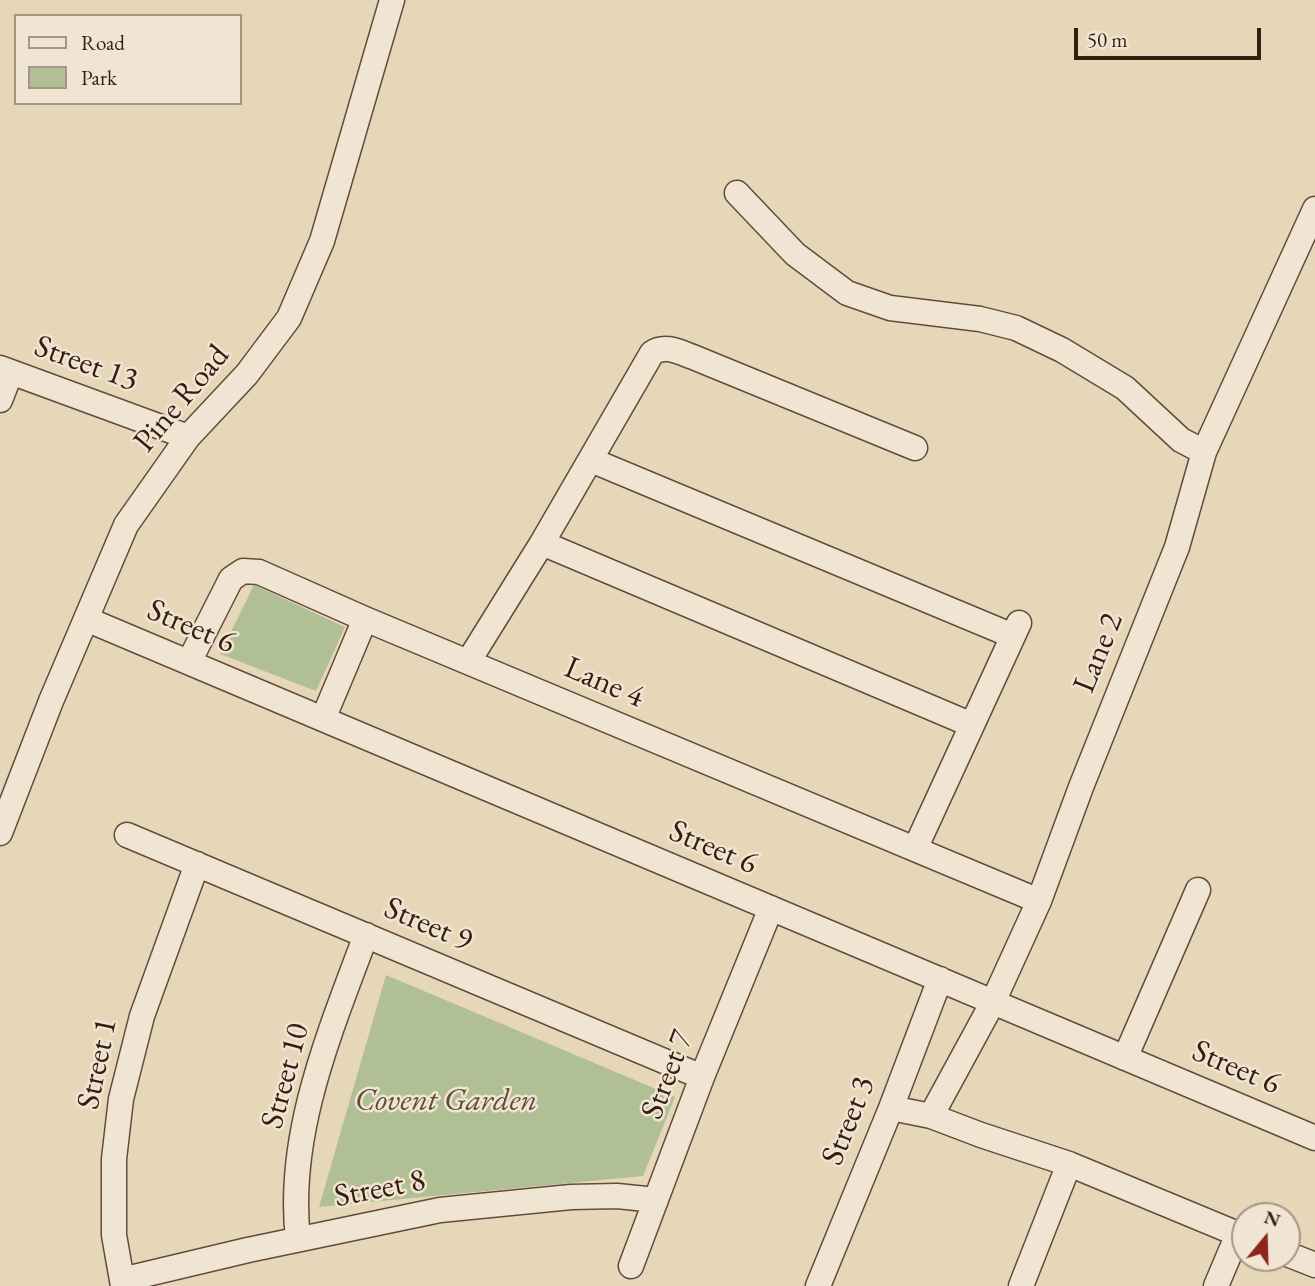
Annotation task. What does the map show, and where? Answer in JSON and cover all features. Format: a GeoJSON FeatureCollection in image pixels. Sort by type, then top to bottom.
{"type":"FeatureCollection","features":[{"type":"Feature","properties":{"kind":"street","name":"Pine Road"},"geometry":{"type":"LineString","coordinates":[[0,833],[51,701],[126,525],[188,437],[247,374],[289,318],[321,241],[392,0]]}},
{"type":"Feature","properties":{"kind":"street"},"geometry":{"type":"LineString","coordinates":[[737,193],[795,254],[847,293],[890,308],[980,318],[1016,328],[1062,349],[1125,388],[1181,440],[1204,452]]}},
{"type":"Feature","properties":{"kind":"street","name":"Lane 2"},"geometry":{"type":"LineString","coordinates":[[931,1116],[993,1002],[1039,901],[1081,787],[1177,547],[1204,452],[1315,209]]}},
{"type":"Feature","properties":{"kind":"street"},"geometry":{"type":"LineString","coordinates":[[469,662],[542,543],[652,353],[660,348],[693,357],[915,448]]}},
{"type":"Feature","properties":{"kind":"street","name":"Street 13"},"geometry":{"type":"LineString","coordinates":[[5,370],[188,437]]}},
{"type":"Feature","properties":{"kind":"street"},"geometry":{"type":"LineString","coordinates":[[0,400],[5,370]]}},
{"type":"Feature","properties":{"kind":"street"},"geometry":{"type":"LineString","coordinates":[[591,460],[1016,629],[915,849]]}},
{"type":"Feature","properties":{"kind":"street"},"geometry":{"type":"LineString","coordinates":[[542,543],[972,725]]}},
{"type":"Feature","properties":{"kind":"street","name":"Lane 4"},"geometry":{"type":"LineString","coordinates":[[189,662],[231,579],[243,571],[259,572],[365,619],[1039,901]]}},
{"type":"Feature","properties":{"kind":"street","name":"Street 6"},"geometry":{"type":"LineString","coordinates":[[86,619],[1315,1138]]}},
{"type":"Feature","properties":{"kind":"street"},"geometry":{"type":"LineString","coordinates":[[323,719],[365,619]]}},
{"type":"Feature","properties":{"kind":"street","name":"Street 9"},"geometry":{"type":"LineString","coordinates":[[127,835],[702,1077]]}},
{"type":"Feature","properties":{"kind":"street","name":"Street 1"},"geometry":{"type":"LineString","coordinates":[[122,1283],[114,1235],[114,1159],[121,1099],[142,1016],[197,864]]}},
{"type":"Feature","properties":{"kind":"street"},"geometry":{"type":"LineString","coordinates":[[1125,1058],[1198,890]]}},
{"type":"Feature","properties":{"kind":"street","name":"Street 7"},"geometry":{"type":"LineString","coordinates":[[631,1266],[702,1077],[771,908]]}},
{"type":"Feature","properties":{"kind":"street","name":"Street 10"},"geometry":{"type":"LineString","coordinates":[[298,1239],[295,1211],[298,1166],[308,1106],[323,1050],[366,935]]}},
{"type":"Feature","properties":{"kind":"street","name":"Street 3"},"geometry":{"type":"LineString","coordinates":[[818,1286],[891,1108],[940,979]]}},
{"type":"Feature","properties":{"kind":"street"},"geometry":{"type":"LineString","coordinates":[[891,1108],[931,1116],[1069,1164],[1231,1230]]}},
{"type":"Feature","properties":{"kind":"street"},"geometry":{"type":"LineString","coordinates":[[1021,1286],[1069,1164]]}},
{"type":"Feature","properties":{"kind":"street","name":"Street 8"},"geometry":{"type":"LineString","coordinates":[[122,1283],[298,1239],[440,1210],[571,1197],[617,1196],[656,1200]]}},
{"type":"Feature","properties":{"kind":"street"},"geometry":{"type":"LineString","coordinates":[[1216,1286],[1231,1257]]}},
{"type":"Feature","properties":{"kind":"green space"},"geometry":{"type":"Polygon","coordinates":[[[254,585],[345,627],[316,691],[220,654],[254,585]]]}},
{"type":"Feature","properties":{"kind":"green space","name":"Covent Garden"},"geometry":{"type":"Polygon","coordinates":[[[386,975],[675,1097],[643,1176],[319,1207],[386,975]]]}}]}
